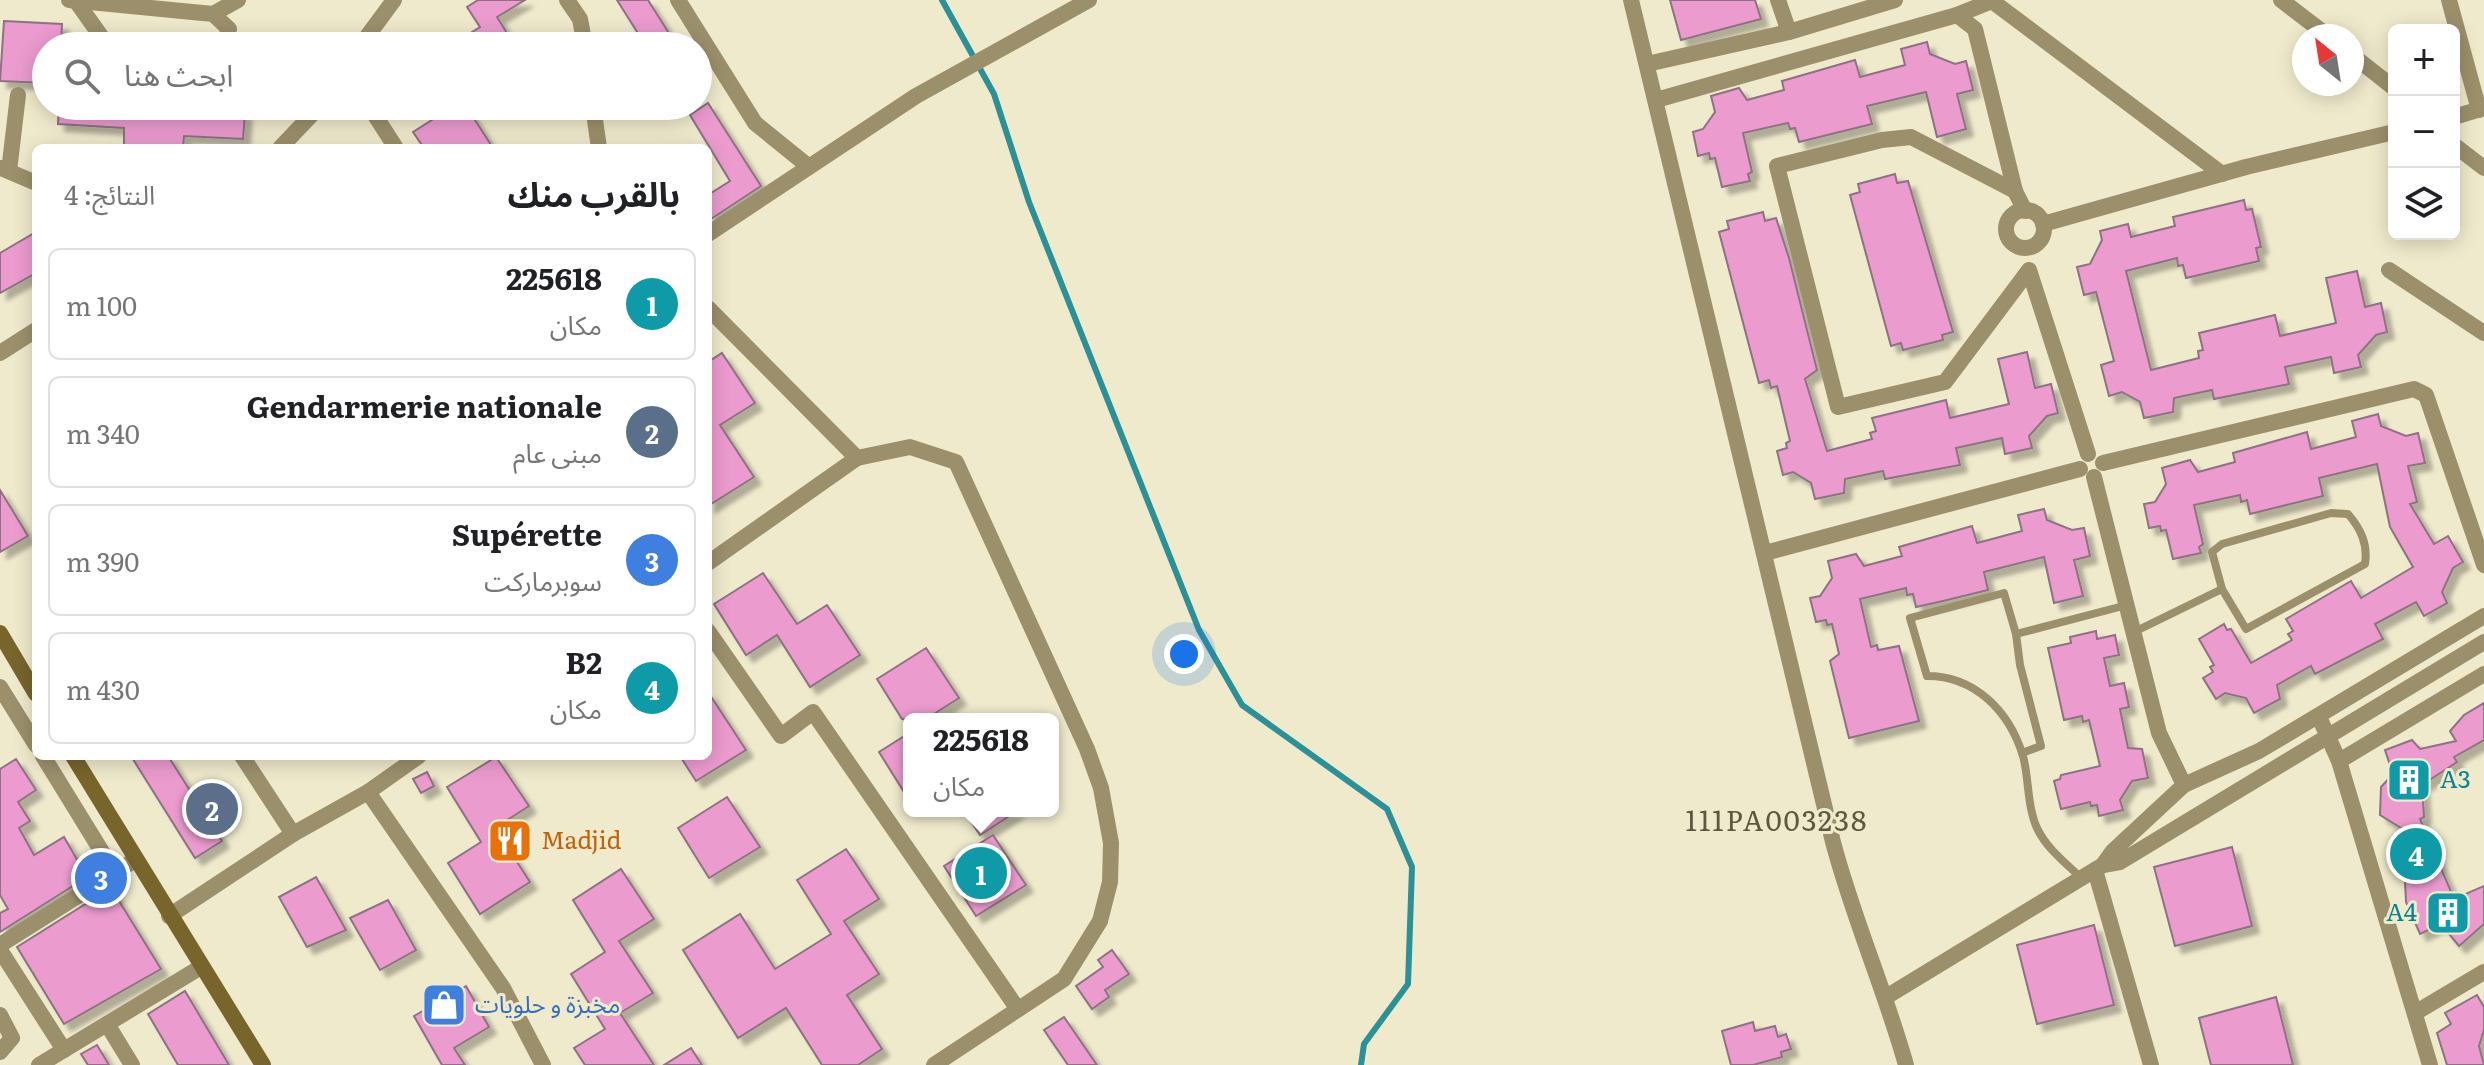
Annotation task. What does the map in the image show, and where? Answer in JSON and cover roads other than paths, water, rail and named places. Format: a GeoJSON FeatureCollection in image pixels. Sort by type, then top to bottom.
{"type":"FeatureCollection","features":[{"type":"Feature","properties":{"kind":"main road"},"geometry":{"type":"LineString","coordinates":[[0,633],[32,687]]}},
{"type":"Feature","properties":{"kind":"main road"},"geometry":{"type":"LineString","coordinates":[[75,760],[263,1065]]}},
{"type":"Feature","properties":{"kind":"street"},"geometry":{"type":"LineString","coordinates":[[69,0],[213,14],[238,0]]}},
{"type":"Feature","properties":{"kind":"street"},"geometry":{"type":"LineString","coordinates":[[370,32],[394,0]]}},
{"type":"Feature","properties":{"kind":"street"},"geometry":{"type":"LineString","coordinates":[[567,0],[580,19],[582,32]]}},
{"type":"Feature","properties":{"kind":"street"},"geometry":{"type":"LineString","coordinates":[[678,0],[698,32]]}},
{"type":"Feature","properties":{"kind":"street"},"geometry":{"type":"LineString","coordinates":[[712,231],[916,96],[1089,0]]}},
{"type":"Feature","properties":{"kind":"street"},"geometry":{"type":"LineString","coordinates":[[1631,0],[1842,875],[1886,997],[1906,1065]]}},
{"type":"Feature","properties":{"kind":"street"},"geometry":{"type":"LineString","coordinates":[[1778,0],[1789,32]]}},
{"type":"Feature","properties":{"kind":"street"},"geometry":{"type":"LineString","coordinates":[[1647,64],[1789,32],[1895,0]]}},
{"type":"Feature","properties":{"kind":"street"},"geometry":{"type":"LineString","coordinates":[[1656,100],[1957,15],[1993,0],[2222,174]]}},
{"type":"Feature","properties":{"kind":"street"},"geometry":{"type":"LineString","coordinates":[[2281,0],[2312,24]]}},
{"type":"Feature","properties":{"kind":"street"},"geometry":{"type":"LineString","coordinates":[[2449,0],[2482,109],[2460,115]]}},
{"type":"Feature","properties":{"kind":"street"},"geometry":{"type":"LineString","coordinates":[[76,1],[98,32]]}},
{"type":"Feature","properties":{"kind":"street"},"geometry":{"type":"LineString","coordinates":[[213,14],[229,29],[228,32]]}},
{"type":"Feature","properties":{"kind":"street"},"geometry":{"type":"LineString","coordinates":[[1957,15],[1975,29],[2015,191],[2025,211]]}},
{"type":"Feature","properties":{"kind":"street"},"geometry":{"type":"LineString","coordinates":[[712,54],[755,123],[808,166]]}},
{"type":"Feature","properties":{"kind":"street"},"geometry":{"type":"LineString","coordinates":[[2364,64],[2388,83]]}},
{"type":"Feature","properties":{"kind":"street"},"geometry":{"type":"LineString","coordinates":[[18,95],[5,169],[32,181]]}},
{"type":"Feature","properties":{"kind":"street"},"geometry":{"type":"LineString","coordinates":[[284,144],[307,120]]}},
{"type":"Feature","properties":{"kind":"street"},"geometry":{"type":"LineString","coordinates":[[378,120],[393,144]]}},
{"type":"Feature","properties":{"kind":"street"},"geometry":{"type":"LineString","coordinates":[[595,120],[598,144]]}},
{"type":"Feature","properties":{"kind":"street"},"geometry":{"type":"LineString","coordinates":[[2043,224],[2222,174],[2388,133]]}},
{"type":"Feature","properties":{"kind":"street"},"geometry":{"type":"LineString","coordinates":[[2015,191],[1911,137],[1882,140],[1777,166],[1838,407],[1945,382],[2029,270]]}},
{"type":"Feature","properties":{"kind":"street"},"geometry":{"type":"LineString","coordinates":[[2460,150],[2484,168]]}},
{"type":"Feature","properties":{"kind":"street"},"geometry":{"type":"LineString","coordinates":[[2025,211],[2036,214],[2043,224],[2042,237],[2028,248],[2016,246],[2006,231],[2009,219],[2025,211]]}},
{"type":"Feature","properties":{"kind":"street"},"geometry":{"type":"LineString","coordinates":[[2028,248],[2029,270],[2091,466],[2162,745],[2191,782],[2209,790],[2213,805]]}},
{"type":"Feature","properties":{"kind":"street"},"geometry":{"type":"LineString","coordinates":[[2389,270],[2484,333]]}},
{"type":"Feature","properties":{"kind":"street"},"geometry":{"type":"LineString","coordinates":[[712,312],[857,458]]}},
{"type":"Feature","properties":{"kind":"street"},"geometry":{"type":"LineString","coordinates":[[0,353],[32,333]]}},
{"type":"Feature","properties":{"kind":"street"},"geometry":{"type":"LineString","coordinates":[[1765,553],[2091,466],[2414,389],[2426,395],[2484,565]]}},
{"type":"Feature","properties":{"kind":"street"},"geometry":{"type":"LineString","coordinates":[[712,556],[857,458],[910,447],[956,462],[1087,749],[1101,788],[1111,843],[1110,882],[1100,921],[1064,979],[934,1065]]}},
{"type":"Feature","properties":{"kind":"street"},"geometry":{"type":"LineString","coordinates":[[2093,871],[2161,804],[2191,782],[2259,751],[2484,616]]}},
{"type":"Feature","properties":{"kind":"street"},"geometry":{"type":"LineString","coordinates":[[712,637],[781,736],[813,712],[1017,1008]]}},
{"type":"Feature","properties":{"kind":"street"},"geometry":{"type":"LineString","coordinates":[[1886,997],[2093,871],[2120,862],[2484,642]]}},
{"type":"Feature","properties":{"kind":"street"},"geometry":{"type":"LineString","coordinates":[[2339,761],[2484,674]]}},
{"type":"Feature","properties":{"kind":"street"},"geometry":{"type":"LineString","coordinates":[[0,687],[32,739]]}},
{"type":"Feature","properties":{"kind":"street"},"geometry":{"type":"LineString","coordinates":[[2319,717],[2339,761],[2430,1065]]}},
{"type":"Feature","properties":{"kind":"street"},"geometry":{"type":"LineString","coordinates":[[45,760],[115,873]]}},
{"type":"Feature","properties":{"kind":"street"},"geometry":{"type":"LineString","coordinates":[[245,760],[293,834]]}},
{"type":"Feature","properties":{"kind":"street"},"geometry":{"type":"LineString","coordinates":[[169,916],[293,834],[368,792],[413,760]]}},
{"type":"Feature","properties":{"kind":"street"},"geometry":{"type":"LineString","coordinates":[[368,792],[503,988],[543,1065]]}},
{"type":"Feature","properties":{"kind":"street"},"geometry":{"type":"LineString","coordinates":[[2161,804],[2179,826]]}},
{"type":"Feature","properties":{"kind":"street"},"geometry":{"type":"LineString","coordinates":[[64,1050],[0,948],[135,860]]}},
{"type":"Feature","properties":{"kind":"street"},"geometry":{"type":"LineString","coordinates":[[2093,871],[2151,1065]]}},
{"type":"Feature","properties":{"kind":"street"},"geometry":{"type":"LineString","coordinates":[[39,1065],[201,967]]}},
{"type":"Feature","properties":{"kind":"street"},"geometry":{"type":"LineString","coordinates":[[2415,1013],[2484,972]]}},
{"type":"Feature","properties":{"kind":"street"},"geometry":{"type":"LineString","coordinates":[[0,1015],[12,1038],[0,1052]]}},
{"type":"Feature","properties":{"kind":"street"},"geometry":{"type":"LineString","coordinates":[[107,1024],[132,1065]]}},
{"type":"Feature","properties":{"kind":"lane"},"geometry":{"type":"LineString","coordinates":[[2331,513],[2348,514],[2358,526],[2368,550],[2365,564],[2246,629],[2222,589],[2212,552],[2222,544],[2331,513]]}},
{"type":"Feature","properties":{"kind":"lane"},"geometry":{"type":"LineString","coordinates":[[2134,632],[2222,589]]}},
{"type":"Feature","properties":{"kind":"lane"},"geometry":{"type":"LineString","coordinates":[[2022,753],[2041,746],[2004,593],[1910,618],[1927,676],[1965,681],[1984,694],[2022,753],[2036,827],[2049,846],[2093,871]]}},
{"type":"Feature","properties":{"kind":"lane"},"geometry":{"type":"LineString","coordinates":[[2016,634],[2127,604]]}},
{"type":"Feature","properties":{"kind":"waterway"},"geometry":{"type":"LineString","coordinates":[[942,0],[994,94],[1029,202],[1199,630],[1242,705],[1387,809],[1412,867],[1408,984],[1364,1044],[1361,1065]]}},
{"type":"Feature","properties":{"kind":"place","name":"A3"},"geometry":{"type":"Point","coordinates":[2409,780]}},
{"type":"Feature","properties":{"kind":"place","name":"Gendarmerie nationale"},"geometry":{"type":"Point","coordinates":[212,809]}},
{"type":"Feature","properties":{"kind":"place","name":"Madjid"},"geometry":{"type":"Point","coordinates":[510,841]}},
{"type":"Feature","properties":{"kind":"place","name":"B2"},"geometry":{"type":"Point","coordinates":[2416,854]}},
{"type":"Feature","properties":{"kind":"place","name":"225618"},"geometry":{"type":"Point","coordinates":[981,873]}},
{"type":"Feature","properties":{"kind":"place","name":"Supérette"},"geometry":{"type":"Point","coordinates":[101,878]}},
{"type":"Feature","properties":{"kind":"place","name":"A4"},"geometry":{"type":"Point","coordinates":[2448,913]}},
{"type":"Feature","properties":{"kind":"place","name":"مخبزة و حلويات"},"geometry":{"type":"Point","coordinates":[444,1005]}},
{"type":"Feature","properties":{"kind":"district","name":"111PA003238"},"geometry":{"type":"Point","coordinates":[1777,821]}}]}
